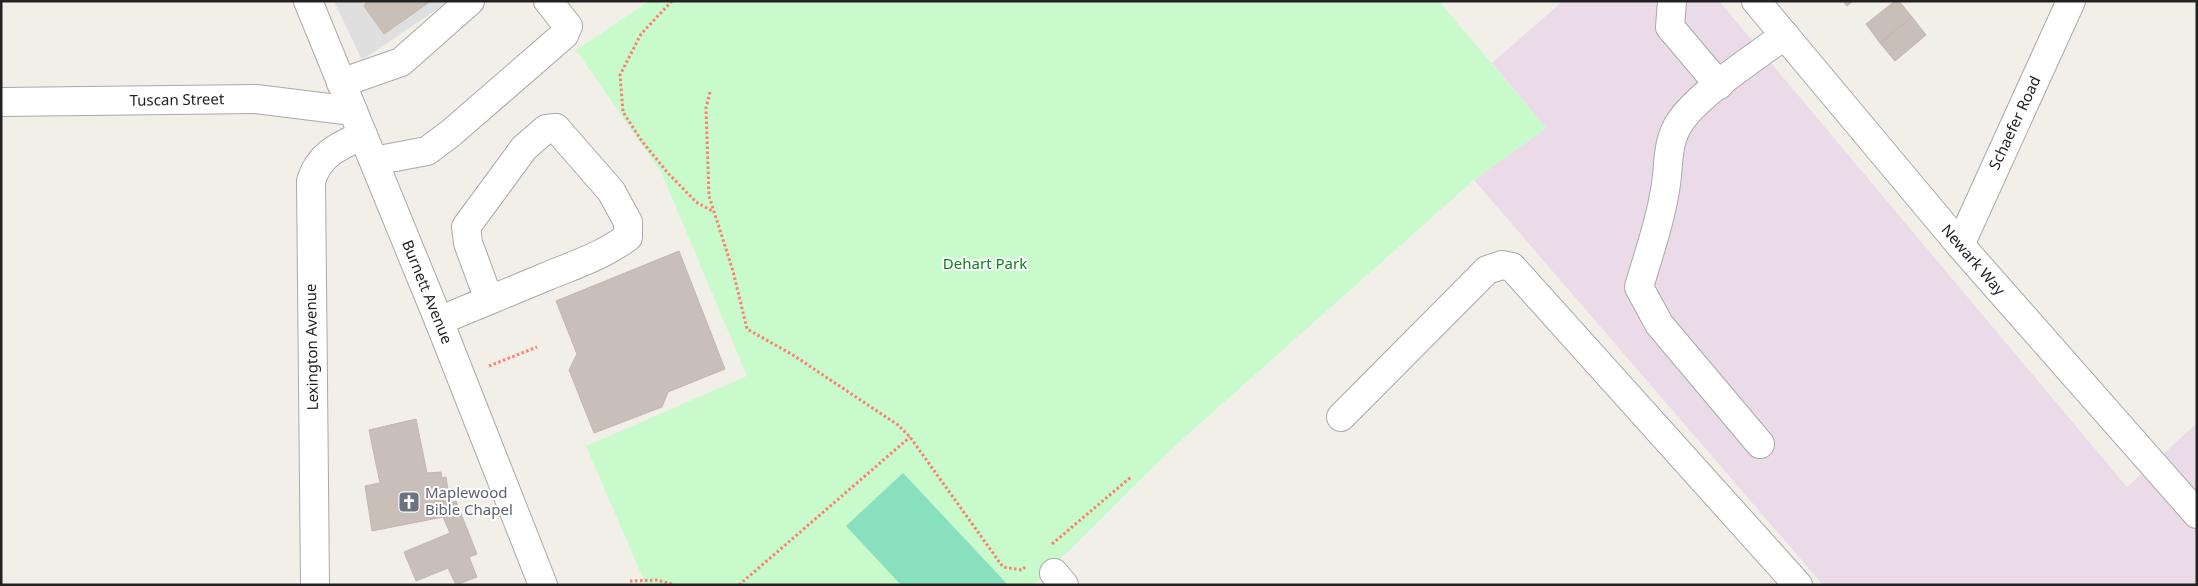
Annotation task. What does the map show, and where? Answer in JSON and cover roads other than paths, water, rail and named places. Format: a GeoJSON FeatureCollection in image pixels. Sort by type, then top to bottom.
{"type":"FeatureCollection","features":[{"type":"Feature","properties":{"kind":"street","name":"Burnett Avenue"},"geometry":{"type":"LineString","coordinates":[[308,1],[439,320],[543,585]]}},
{"type":"Feature","properties":{"kind":"street"},"geometry":{"type":"LineString","coordinates":[[341,83],[402,62],[470,1]]}},
{"type":"Feature","properties":{"kind":"street"},"geometry":{"type":"LineString","coordinates":[[374,161],[427,151],[564,35],[568,26],[548,1]]}},
{"type":"Feature","properties":{"kind":"street"},"geometry":{"type":"LineString","coordinates":[[1672,1],[1670,27],[1719,85]]}},
{"type":"Feature","properties":{"kind":"street","name":"Newark Way"},"geometry":{"type":"LineString","coordinates":[[1756,1],[1960,245],[2197,514]]}},
{"type":"Feature","properties":{"kind":"street","name":"Schaefer Road"},"geometry":{"type":"LineString","coordinates":[[1960,245],[2072,1]]}},
{"type":"Feature","properties":{"kind":"street"},"geometry":{"type":"LineString","coordinates":[[1760,444],[1659,324],[1639,287],[1657,228],[1666,183],[1668,150],[1680,122],[1695,105],[1785,34]]}},
{"type":"Feature","properties":{"kind":"street","name":"Tuscan Street"},"geometry":{"type":"LineString","coordinates":[[1,102],[256,99],[358,123]]}},
{"type":"Feature","properties":{"kind":"street","name":"Lexington Avenue"},"geometry":{"type":"LineString","coordinates":[[315,585],[311,181],[314,170],[327,153],[358,123]]}},
{"type":"Feature","properties":{"kind":"street"},"geometry":{"type":"LineString","coordinates":[[439,320],[489,300],[609,251],[628,237],[628,222],[611,191],[556,128],[546,130],[524,148],[466,227],[468,243],[489,300]]}},
{"type":"Feature","properties":{"kind":"street"},"geometry":{"type":"LineString","coordinates":[[1341,417],[1487,270],[1502,265],[1512,267],[1798,585]]}},
{"type":"Feature","properties":{"kind":"place","name":"Maplewood Bible Chapel"},"geometry":{"type":"Point","coordinates":[409,502]}},
{"type":"Feature","properties":{"kind":"park label","name":"Dehart Park"},"geometry":{"type":"Point","coordinates":[985,264]}}]}
